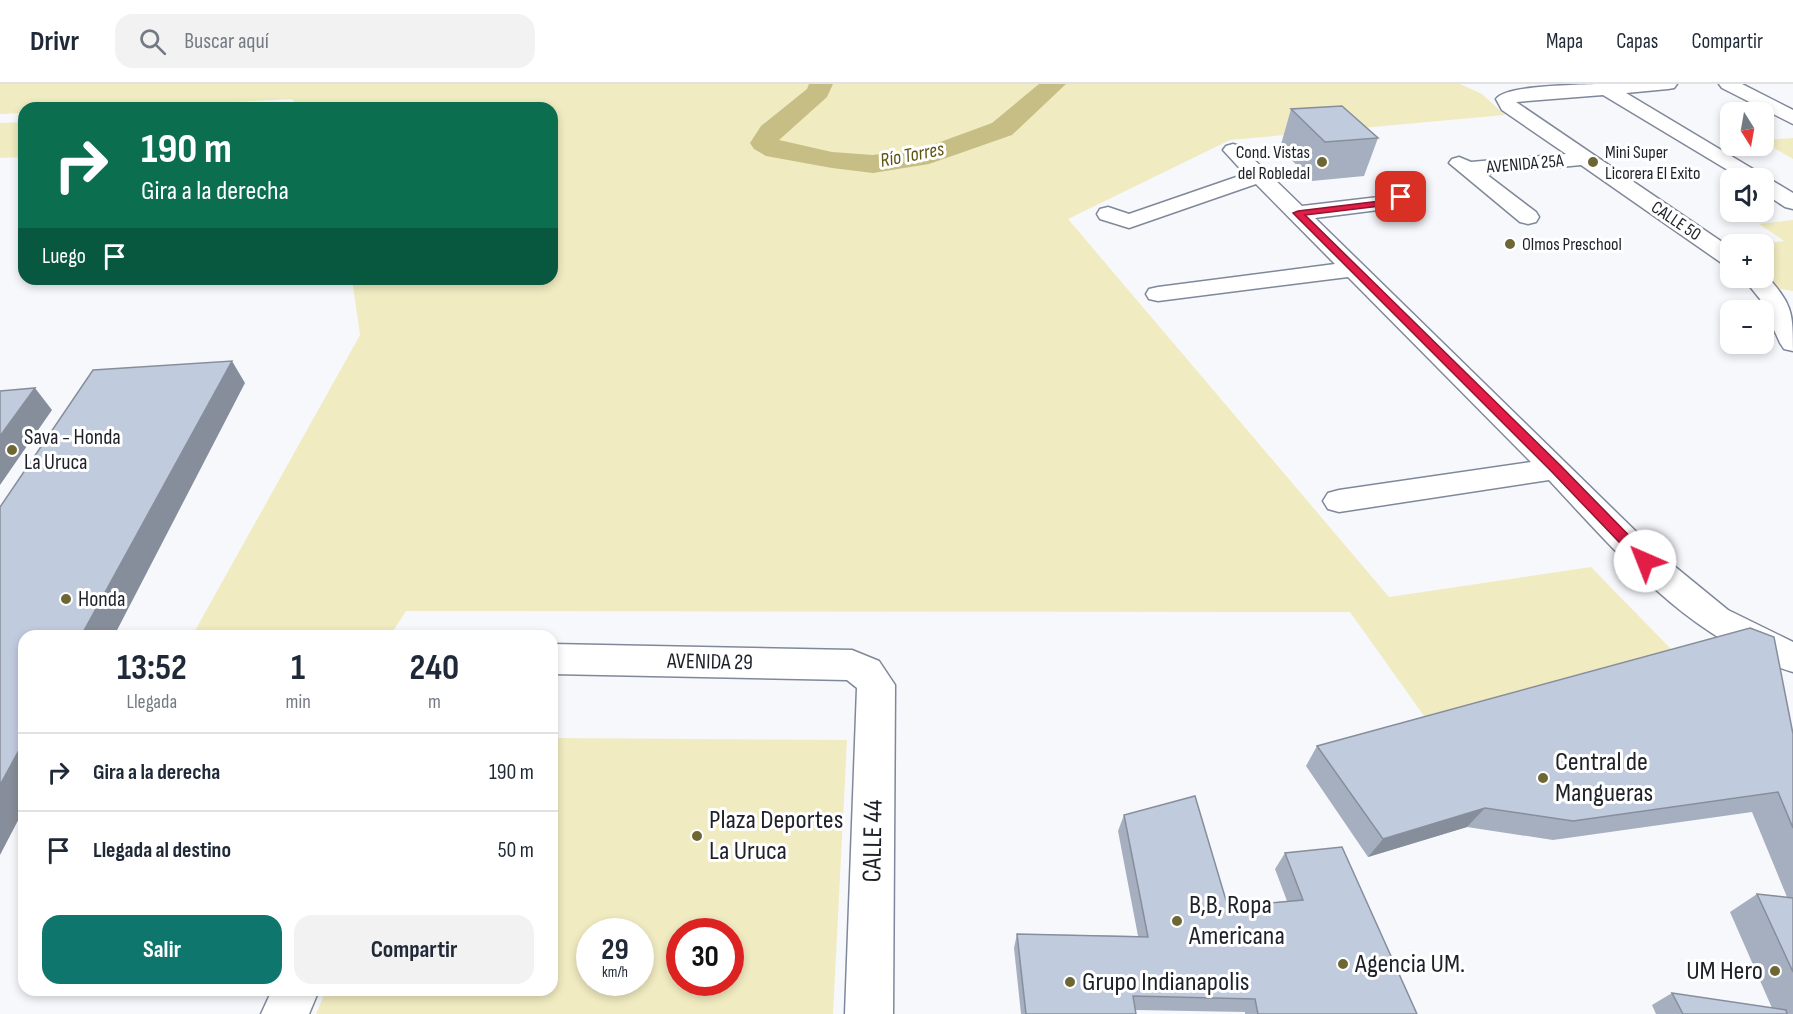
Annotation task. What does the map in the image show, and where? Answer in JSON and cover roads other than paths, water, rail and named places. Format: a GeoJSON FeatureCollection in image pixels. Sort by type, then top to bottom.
{"type":"FeatureCollection","features":[{"type":"Feature","properties":{"kind":"street"},"geometry":{"type":"LineString","coordinates":[[1607,89],[1668,84]]}},
{"type":"Feature","properties":{"kind":"street"},"geometry":{"type":"LineString","coordinates":[[1728,84],[1793,118]]}},
{"type":"Feature","properties":{"kind":"street"},"geometry":{"type":"LineString","coordinates":[[1607,89],[1738,168]]}},
{"type":"Feature","properties":{"kind":"street","name":"CALLE 50"},"geometry":{"type":"LineString","coordinates":[[1607,89],[1515,96],[1505,99],[1509,106],[1720,252]]}},
{"type":"Feature","properties":{"kind":"street"},"geometry":{"type":"LineString","coordinates":[[1233,150],[1556,469],[1645,561],[1716,620],[1793,657]]}},
{"type":"Feature","properties":{"kind":"street","name":"AVENIDA 25A"},"geometry":{"type":"LineString","coordinates":[[1528,217],[1458,163],[1584,159]]}},
{"type":"Feature","properties":{"kind":"street"},"geometry":{"type":"LineString","coordinates":[[1108,214],[1129,221],[1259,176]]}},
{"type":"Feature","properties":{"kind":"street"},"geometry":{"type":"LineString","coordinates":[[1298,213],[1402,201],[1401,197],[1391,189]]}},
{"type":"Feature","properties":{"kind":"street"},"geometry":{"type":"LineString","coordinates":[[1774,190],[1793,202]]}},
{"type":"Feature","properties":{"kind":"street"},"geometry":{"type":"LineString","coordinates":[[1158,294],[1354,269]]}},
{"type":"Feature","properties":{"kind":"street"},"geometry":{"type":"LineString","coordinates":[[1764,288],[1772,297],[1793,343]]}},
{"type":"Feature","properties":{"kind":"street"},"geometry":{"type":"LineString","coordinates":[[1339,501],[1556,469]]}},
{"type":"Feature","properties":{"kind":"street","name":"AVENIDA 29"},"geometry":{"type":"LineString","coordinates":[[558,659],[852,665],[866,672]]}},
{"type":"Feature","properties":{"kind":"street","name":"CALLE 44"},"geometry":{"type":"LineString","coordinates":[[866,672],[876,685],[869,1014]]}},
{"type":"Feature","properties":{"kind":"street"},"geometry":{"type":"LineString","coordinates":[[285,1014],[293,996]]}},
{"type":"Feature","properties":{"kind":"waterway","name":"Río Torres"},"geometry":{"type":"LineString","coordinates":[[821,84],[818,92],[771,132],[764,143],[776,150],[832,160],[873,164],[929,156],[1002,129],[1054,84]]}},
{"type":"Feature","properties":{"kind":"place","name":"Cond. Vistas del Robledal"},"geometry":{"type":"Point","coordinates":[1322,162]}},
{"type":"Feature","properties":{"kind":"place","name":"Mini Super Licorera El Exito"},"geometry":{"type":"Point","coordinates":[1593,162]}},
{"type":"Feature","properties":{"kind":"place","name":"Olmos Preschool"},"geometry":{"type":"Point","coordinates":[1510,244]}},
{"type":"Feature","properties":{"kind":"place","name":"Sava - Honda La Uruca"},"geometry":{"type":"Point","coordinates":[12,450]}},
{"type":"Feature","properties":{"kind":"place","name":"Honda"},"geometry":{"type":"Point","coordinates":[66,599]}},
{"type":"Feature","properties":{"kind":"place","name":"Central de Mangueras"},"geometry":{"type":"Point","coordinates":[1543,778]}},
{"type":"Feature","properties":{"kind":"place","name":"Plaza Deportes La Uruca"},"geometry":{"type":"Point","coordinates":[697,836]}},
{"type":"Feature","properties":{"kind":"place","name":"B,B, Ropa Americana"},"geometry":{"type":"Point","coordinates":[1177,921]}},
{"type":"Feature","properties":{"kind":"place","name":"Agencia UM."},"geometry":{"type":"Point","coordinates":[1343,964]}},
{"type":"Feature","properties":{"kind":"place","name":"UM Hero"},"geometry":{"type":"Point","coordinates":[1775,971]}},
{"type":"Feature","properties":{"kind":"place","name":"Grupo Indianapolis"},"geometry":{"type":"Point","coordinates":[1070,982]}}]}
